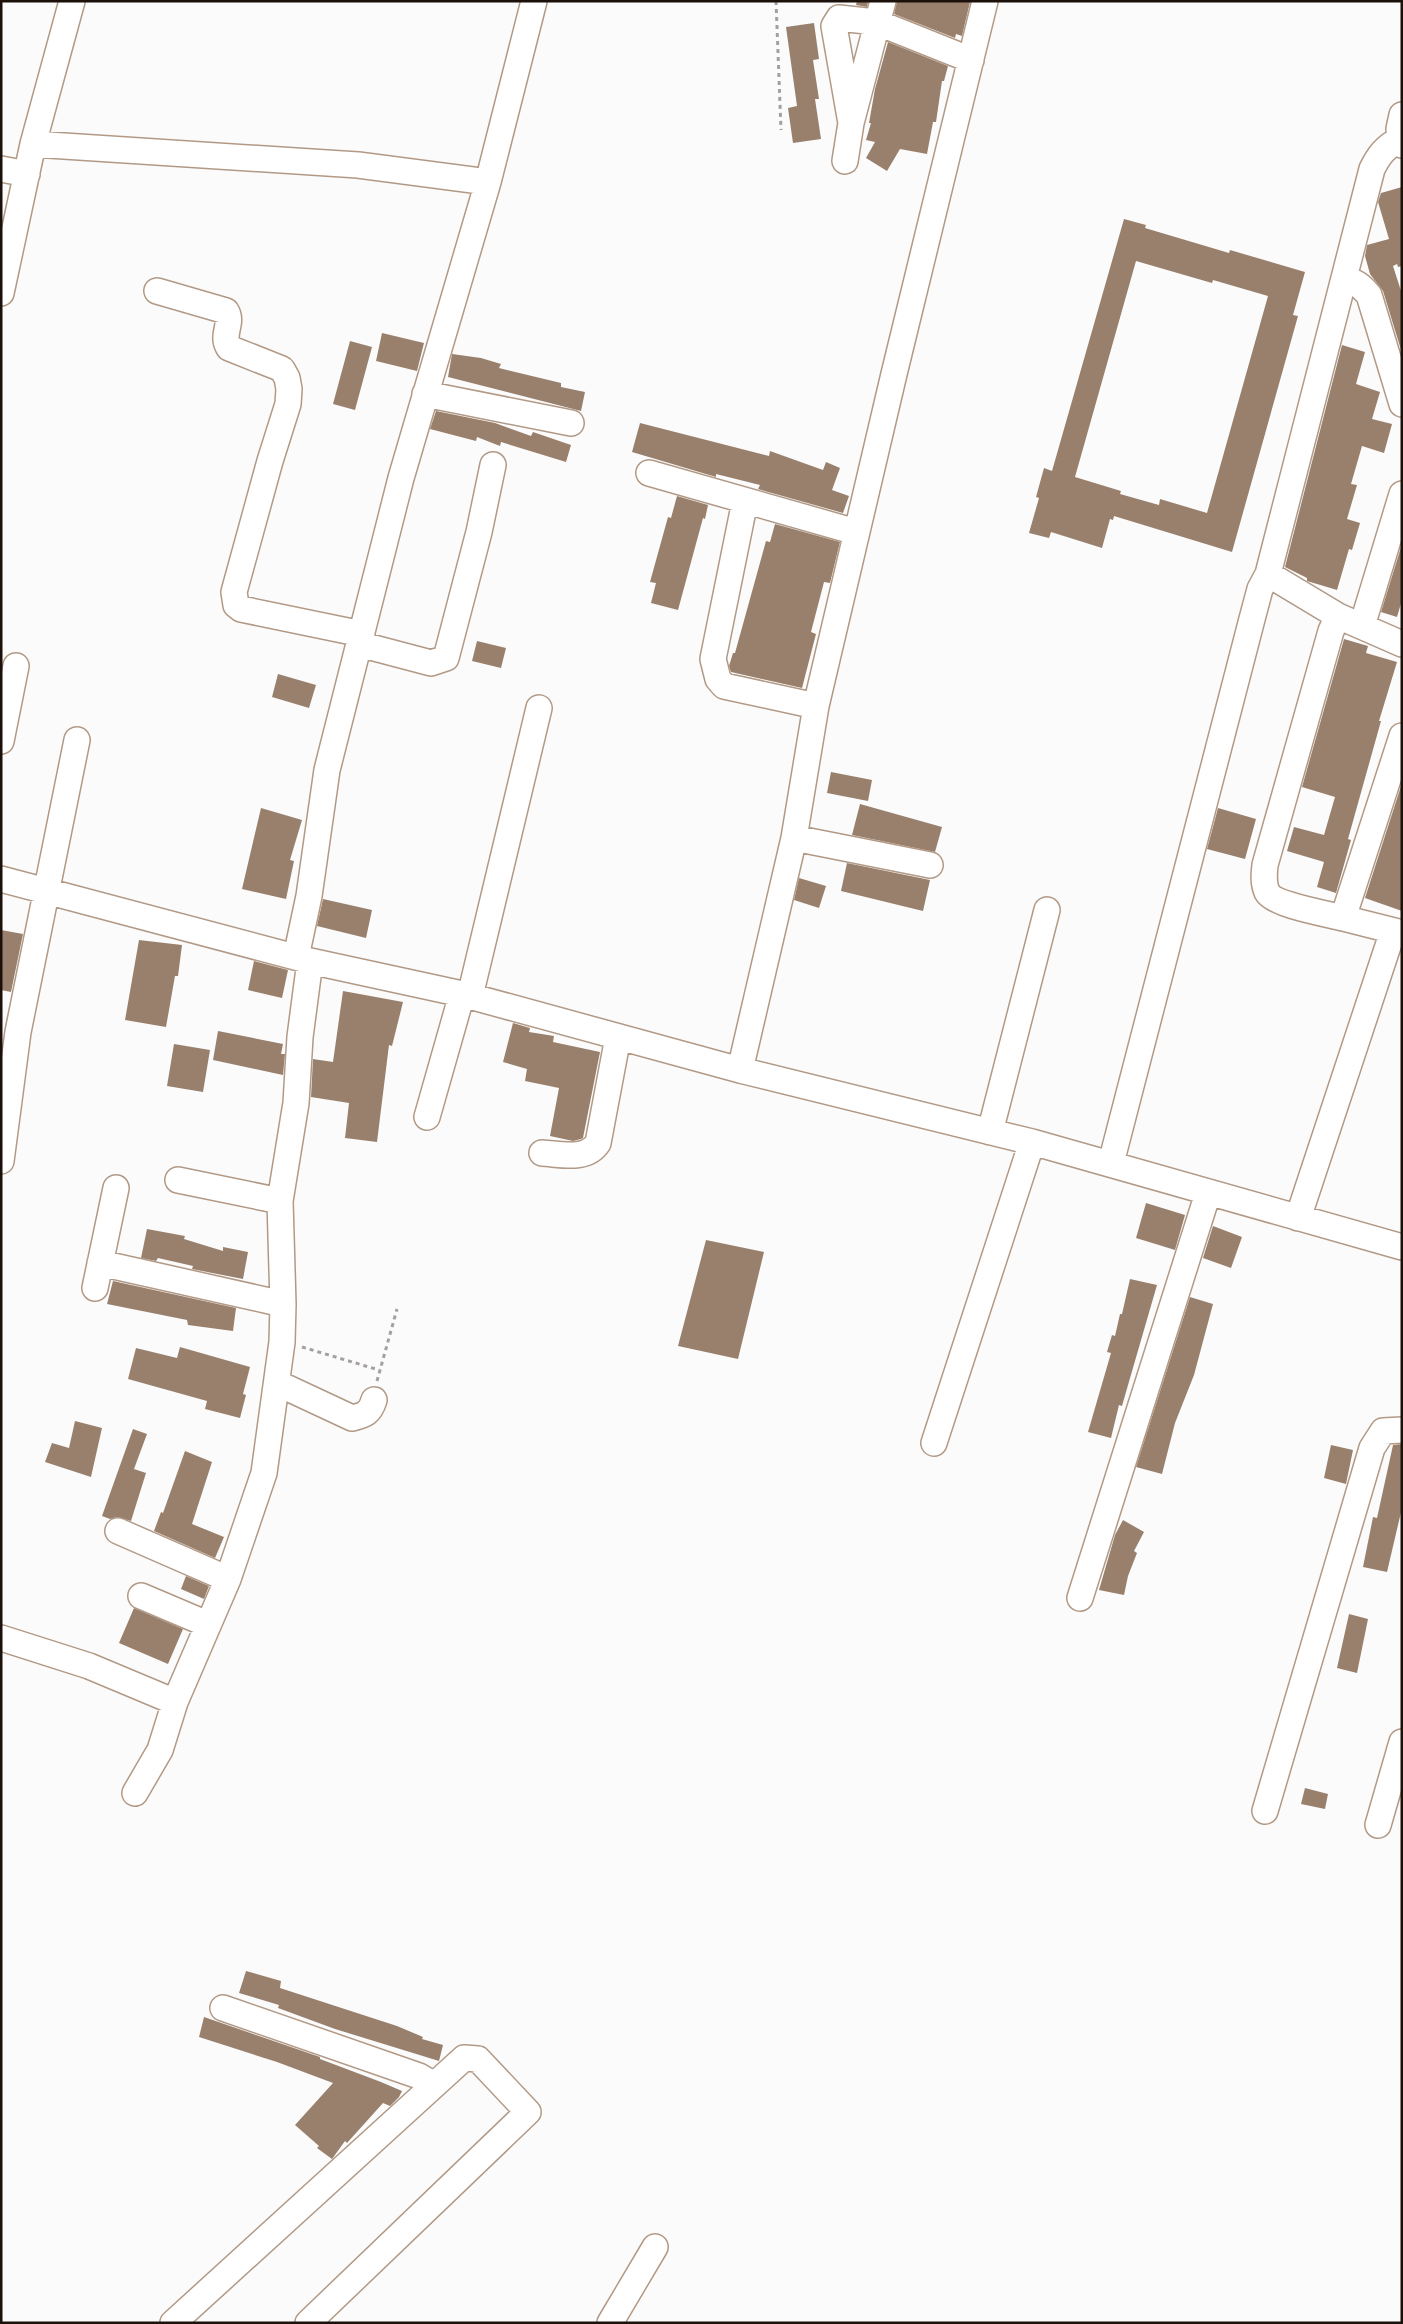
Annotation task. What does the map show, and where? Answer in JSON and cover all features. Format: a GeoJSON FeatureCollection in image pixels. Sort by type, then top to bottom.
{"type":"FeatureCollection","features":[{"type":"Feature","properties":{"kind":"street"},"geometry":{"type":"LineString","coordinates":[[2,281],[33,144],[72,1]]}},
{"type":"Feature","properties":{"kind":"street"},"geometry":{"type":"LineString","coordinates":[[135,1793],[160,1750],[175,1702],[228,1579],[264,1473],[282,1342],[283,1304],[280,1201],[296,1103],[303,959],[309,896],[327,770],[425,394],[488,182],[534,1]]}},
{"type":"Feature","properties":{"kind":"street"},"geometry":{"type":"LineString","coordinates":[[740,1070],[794,838],[816,706],[856,532],[986,1]]}},
{"type":"Feature","properties":{"kind":"street"},"geometry":{"type":"LineString","coordinates":[[851,123],[835,23],[842,17],[880,12],[971,60]]}},
{"type":"Feature","properties":{"kind":"street"},"geometry":{"type":"LineString","coordinates":[[845,161],[851,123],[880,12]]}},
{"type":"Feature","properties":{"kind":"street"},"geometry":{"type":"LineString","coordinates":[[1110,1163],[1260,589],[1268,574],[1372,169],[1379,155],[1387,146],[1401,142],[1399,129],[1402,115]]}},
{"type":"Feature","properties":{"kind":"street"},"geometry":{"type":"LineString","coordinates":[[33,144],[358,165],[488,182]]}},
{"type":"Feature","properties":{"kind":"street"},"geometry":{"type":"LineString","coordinates":[[1,169],[27,174]]}},
{"type":"Feature","properties":{"kind":"street"},"geometry":{"type":"LineString","coordinates":[[1344,280],[1352,280],[1361,286],[1369,296],[1402,404]]}},
{"type":"Feature","properties":{"kind":"street"},"geometry":{"type":"LineString","coordinates":[[157,291],[226,311],[229,320],[225,337],[229,348],[282,369],[287,378],[288,404],[270,461],[234,592],[236,604],[241,609],[360,639],[431,663],[446,658],[479,532],[492,465]]}},
{"type":"Feature","properties":{"kind":"street"},"geometry":{"type":"LineString","coordinates":[[425,394],[571,423]]}},
{"type":"Feature","properties":{"kind":"street"},"geometry":{"type":"LineString","coordinates":[[648,474],[856,532]]}},
{"type":"Feature","properties":{"kind":"street"},"geometry":{"type":"LineString","coordinates":[[1362,626],[1402,494]]}},
{"type":"Feature","properties":{"kind":"street"},"geometry":{"type":"LineString","coordinates":[[745,501],[714,659],[718,679],[724,686],[816,706]]}},
{"type":"Feature","properties":{"kind":"street"},"geometry":{"type":"LineString","coordinates":[[1268,574],[1338,616],[1402,644]]}},
{"type":"Feature","properties":{"kind":"street"},"geometry":{"type":"LineString","coordinates":[[1298,1218],[1397,932],[1277,900],[1267,892],[1263,879],[1264,865],[1331,631],[1338,616]]}},
{"type":"Feature","properties":{"kind":"street"},"geometry":{"type":"LineString","coordinates":[[1,741],[16,666]]}},
{"type":"Feature","properties":{"kind":"street"},"geometry":{"type":"LineString","coordinates":[[427,1117],[466,995],[539,708]]}},
{"type":"Feature","properties":{"kind":"street"},"geometry":{"type":"LineString","coordinates":[[1343,918],[1402,736]]}},
{"type":"Feature","properties":{"kind":"street"},"geometry":{"type":"LineString","coordinates":[[1,1161],[18,1032],[45,890],[77,740]]}},
{"type":"Feature","properties":{"kind":"street"},"geometry":{"type":"LineString","coordinates":[[794,838],[930,865]]}},
{"type":"Feature","properties":{"kind":"street"},"geometry":{"type":"LineString","coordinates":[[1,879],[303,959],[466,995],[740,1070],[1032,1142],[1402,1247]]}},
{"type":"Feature","properties":{"kind":"street"},"geometry":{"type":"LineString","coordinates":[[990,1132],[1046,910]]}},
{"type":"Feature","properties":{"kind":"street"},"geometry":{"type":"LineString","coordinates":[[542,1153],[577,1155],[588,1152],[598,1143],[618,1037]]}},
{"type":"Feature","properties":{"kind":"street"},"geometry":{"type":"LineString","coordinates":[[934,1442],[1032,1142]]}},
{"type":"Feature","properties":{"kind":"street"},"geometry":{"type":"LineString","coordinates":[[178,1180],[280,1201]]}},
{"type":"Feature","properties":{"kind":"street"},"geometry":{"type":"LineString","coordinates":[[95,1288],[116,1188]]}},
{"type":"Feature","properties":{"kind":"street"},"geometry":{"type":"LineString","coordinates":[[1080,1598],[1208,1193]]}},
{"type":"Feature","properties":{"kind":"street"},"geometry":{"type":"LineString","coordinates":[[100,1263],[283,1304]]}},
{"type":"Feature","properties":{"kind":"street"},"geometry":{"type":"LineString","coordinates":[[277,1382],[352,1418],[365,1415],[371,1410],[374,1400]]}},
{"type":"Feature","properties":{"kind":"street"},"geometry":{"type":"LineString","coordinates":[[1265,1811],[1372,1448],[1383,1431],[1402,1430]]}},
{"type":"Feature","properties":{"kind":"street"},"geometry":{"type":"LineString","coordinates":[[118,1531],[228,1579]]}},
{"type":"Feature","properties":{"kind":"street"},"geometry":{"type":"LineString","coordinates":[[141,1596],[207,1624]]}},
{"type":"Feature","properties":{"kind":"street"},"geometry":{"type":"LineString","coordinates":[[1,1638],[89,1666],[175,1702]]}},
{"type":"Feature","properties":{"kind":"street"},"geometry":{"type":"LineString","coordinates":[[1378,1825],[1402,1742]]}},
{"type":"Feature","properties":{"kind":"street"},"geometry":{"type":"LineString","coordinates":[[223,2008],[419,2076],[434,2086]]}},
{"type":"Feature","properties":{"kind":"street"},"geometry":{"type":"LineString","coordinates":[[173,2323],[464,2058],[478,2059],[528,2112],[308,2323]]}},
{"type":"Feature","properties":{"kind":"street"},"geometry":{"type":"LineString","coordinates":[[610,2323],[655,2247]]}},
{"type":"Feature","properties":{"kind":"path"},"geometry":{"type":"LineString","coordinates":[[776,1],[781,130]]}},
{"type":"Feature","properties":{"kind":"path"},"geometry":{"type":"LineString","coordinates":[[374,1400],[379,1370],[397,1309]]}},
{"type":"Feature","properties":{"kind":"path"},"geometry":{"type":"LineString","coordinates":[[282,1342],[379,1370]]}},
{"type":"Feature","properties":{"kind":"building"},"geometry":{"type":"Polygon","coordinates":[[[857,1],[868,1],[867,7],[856,5],[857,1]]]}},
{"type":"Feature","properties":{"kind":"building"},"geometry":{"type":"Polygon","coordinates":[[[897,1],[970,2],[962,36],[956,34],[955,38],[894,14],[897,1]]]}},
{"type":"Feature","properties":{"kind":"building"},"geometry":{"type":"Polygon","coordinates":[[[814,23],[819,59],[813,60],[819,99],[815,99],[821,139],[793,143],[788,108],[797,106],[786,27],[814,23]]]}},
{"type":"Feature","properties":{"kind":"building"},"geometry":{"type":"Polygon","coordinates":[[[888,42],[948,66],[944,81],[942,81],[936,122],[933,122],[927,154],[900,149],[887,171],[866,158],[875,142],[866,140],[871,123],[869,123],[875,89],[888,42]]]}},
{"type":"Feature","properties":{"kind":"building"},"geometry":{"type":"Polygon","coordinates":[[[1402,187],[1402,266],[1398,267],[1397,264],[1393,266],[1402,294],[1402,353],[1383,291],[1370,274],[1365,256],[1367,245],[1389,239],[1378,202],[1381,193],[1402,187]]]}},
{"type":"Feature","properties":{"kind":"building"},"geometry":{"type":"Polygon","coordinates":[[[1124,219],[1146,225],[1145,228],[1229,253],[1230,250],[1305,272],[1293,315],[1298,316],[1232,552],[1114,516],[1113,520],[1110,519],[1102,548],[1051,532],[1049,538],[1029,533],[1039,498],[1036,497],[1044,468],[1052,471],[1124,219]],[[1136,261],[1075,477],[1121,491],[1120,494],[1159,505],[1160,499],[1207,513],[1268,296],[1213,280],[1212,283],[1136,261]]]}},
{"type":"Feature","properties":{"kind":"building"},"geometry":{"type":"Polygon","coordinates":[[[382,333],[424,343],[417,371],[376,361],[382,333]]]}},
{"type":"Feature","properties":{"kind":"building"},"geometry":{"type":"Polygon","coordinates":[[[350,341],[372,347],[355,410],[333,404],[350,341]]]}},
{"type":"Feature","properties":{"kind":"building"},"geometry":{"type":"Polygon","coordinates":[[[1342,345],[1365,352],[1356,384],[1380,392],[1372,419],[1392,424],[1384,453],[1362,446],[1351,484],[1357,485],[1347,519],[1360,523],[1352,550],[1349,549],[1337,590],[1307,581],[1307,578],[1285,567],[1342,345]]]}},
{"type":"Feature","properties":{"kind":"building"},"geometry":{"type":"Polygon","coordinates":[[[452,354],[481,358],[501,364],[499,368],[561,383],[561,387],[585,392],[581,411],[448,377],[452,354]]]}},
{"type":"Feature","properties":{"kind":"building"},"geometry":{"type":"Polygon","coordinates":[[[436,411],[495,423],[531,436],[533,432],[571,445],[566,462],[501,442],[500,446],[477,437],[476,441],[430,429],[436,411]]]}},
{"type":"Feature","properties":{"kind":"building"},"geometry":{"type":"Polygon","coordinates":[[[640,423],[769,456],[770,451],[823,470],[826,462],[840,468],[832,490],[849,496],[843,513],[758,489],[760,485],[716,474],[716,477],[632,452],[640,423]]]}},
{"type":"Feature","properties":{"kind":"building"},"geometry":{"type":"Polygon","coordinates":[[[677,496],[708,505],[678,610],[651,603],[656,583],[650,582],[668,517],[671,518],[677,496]]]}},
{"type":"Feature","properties":{"kind":"building"},"geometry":{"type":"Polygon","coordinates":[[[775,524],[840,542],[830,583],[824,582],[811,632],[816,634],[802,688],[731,672],[729,666],[733,653],[735,653],[766,541],[770,542],[775,524]]]}},
{"type":"Feature","properties":{"kind":"building"},"geometry":{"type":"Polygon","coordinates":[[[1402,544],[1402,600],[1397,617],[1381,612],[1402,544]]]}},
{"type":"Feature","properties":{"kind":"building"},"geometry":{"type":"Polygon","coordinates":[[[1344,639],[1368,646],[1366,653],[1397,662],[1379,721],[1381,721],[1348,839],[1351,840],[1336,893],[1317,887],[1324,862],[1287,851],[1294,827],[1324,835],[1335,797],[1302,787],[1344,639]]]}},
{"type":"Feature","properties":{"kind":"building"},"geometry":{"type":"Polygon","coordinates":[[[477,641],[506,648],[501,668],[472,661],[477,641]]]}},
{"type":"Feature","properties":{"kind":"building"},"geometry":{"type":"Polygon","coordinates":[[[278,674],[316,685],[309,708],[272,697],[278,674]]]}},
{"type":"Feature","properties":{"kind":"building"},"geometry":{"type":"Polygon","coordinates":[[[831,772],[872,780],[868,801],[827,793],[831,772]]]}},
{"type":"Feature","properties":{"kind":"building"},"geometry":{"type":"Polygon","coordinates":[[[1402,783],[1402,911],[1365,898],[1402,783]]]}},
{"type":"Feature","properties":{"kind":"building"},"geometry":{"type":"Polygon","coordinates":[[[860,804],[942,827],[935,852],[852,835],[860,804]]]}},
{"type":"Feature","properties":{"kind":"building"},"geometry":{"type":"Polygon","coordinates":[[[261,808],[302,820],[290,860],[294,861],[286,899],[242,889],[261,808]]]}},
{"type":"Feature","properties":{"kind":"building"},"geometry":{"type":"Polygon","coordinates":[[[1218,808],[1256,819],[1245,859],[1207,849],[1218,808]]]}},
{"type":"Feature","properties":{"kind":"building"},"geometry":{"type":"Polygon","coordinates":[[[847,863],[930,880],[923,911],[841,891],[847,863]]]}},
{"type":"Feature","properties":{"kind":"building"},"geometry":{"type":"Polygon","coordinates":[[[799,878],[826,886],[819,908],[794,900],[799,878]]]}},
{"type":"Feature","properties":{"kind":"building"},"geometry":{"type":"Polygon","coordinates":[[[323,899],[372,910],[366,938],[317,926],[323,899]]]}},
{"type":"Feature","properties":{"kind":"building"},"geometry":{"type":"Polygon","coordinates":[[[1,930],[23,934],[11,992],[1,990],[1,930]]]}},
{"type":"Feature","properties":{"kind":"building"},"geometry":{"type":"Polygon","coordinates":[[[139,940],[182,945],[178,976],[175,976],[166,1027],[125,1020],[139,940]]]}},
{"type":"Feature","properties":{"kind":"building"},"geometry":{"type":"Polygon","coordinates":[[[254,961],[288,970],[282,998],[248,990],[254,961]]]}},
{"type":"Feature","properties":{"kind":"building"},"geometry":{"type":"Polygon","coordinates":[[[343,991],[403,1002],[392,1046],[389,1045],[377,1142],[345,1138],[349,1103],[311,1097],[313,1059],[333,1062],[343,991]]]}},
{"type":"Feature","properties":{"kind":"building"},"geometry":{"type":"Polygon","coordinates":[[[513,1023],[530,1028],[529,1032],[554,1036],[553,1042],[600,1052],[583,1138],[573,1141],[550,1136],[559,1088],[525,1081],[527,1069],[503,1062],[513,1023]]]}},
{"type":"Feature","properties":{"kind":"building"},"geometry":{"type":"Polygon","coordinates":[[[218,1031],[283,1044],[281,1054],[285,1054],[283,1075],[213,1060],[218,1031]]]}},
{"type":"Feature","properties":{"kind":"building"},"geometry":{"type":"Polygon","coordinates":[[[174,1044],[210,1050],[203,1092],[167,1086],[174,1044]]]}},
{"type":"Feature","properties":{"kind":"building"},"geometry":{"type":"Polygon","coordinates":[[[1146,1203],[1185,1215],[1175,1250],[1136,1238],[1146,1203]]]}},
{"type":"Feature","properties":{"kind":"building"},"geometry":{"type":"Polygon","coordinates":[[[1213,1226],[1242,1237],[1231,1268],[1203,1258],[1213,1226]]]}},
{"type":"Feature","properties":{"kind":"building"},"geometry":{"type":"Polygon","coordinates":[[[147,1229],[185,1236],[184,1239],[223,1251],[223,1247],[248,1252],[243,1279],[192,1269],[193,1266],[158,1258],[156,1261],[141,1258],[147,1229]]]}},
{"type":"Feature","properties":{"kind":"building"},"geometry":{"type":"Polygon","coordinates":[[[706,1240],[764,1252],[738,1359],[678,1346],[706,1240]]]}},
{"type":"Feature","properties":{"kind":"building"},"geometry":{"type":"Polygon","coordinates":[[[1130,1279],[1157,1285],[1122,1406],[1119,1405],[1111,1438],[1088,1432],[1111,1353],[1107,1352],[1112,1335],[1115,1336],[1120,1314],[1122,1314],[1130,1279]]]}},
{"type":"Feature","properties":{"kind":"building"},"geometry":{"type":"Polygon","coordinates":[[[113,1281],[236,1308],[233,1331],[188,1325],[187,1320],[107,1304],[113,1281]]]}},
{"type":"Feature","properties":{"kind":"building"},"geometry":{"type":"Polygon","coordinates":[[[1190,1297],[1213,1304],[1194,1375],[1175,1423],[1162,1474],[1136,1467],[1190,1297]]]}},
{"type":"Feature","properties":{"kind":"building"},"geometry":{"type":"Polygon","coordinates":[[[180,1347],[250,1367],[243,1394],[246,1395],[240,1418],[205,1409],[207,1401],[128,1379],[136,1348],[177,1358],[180,1347]]]}},
{"type":"Feature","properties":{"kind":"building"},"geometry":{"type":"Polygon","coordinates":[[[75,1421],[102,1428],[91,1477],[45,1462],[52,1443],[69,1448],[75,1421]]]}},
{"type":"Feature","properties":{"kind":"building"},"geometry":{"type":"Polygon","coordinates":[[[133,1429],[147,1434],[134,1469],[146,1473],[131,1521],[117,1517],[110,1519],[102,1516],[133,1429]]]}},
{"type":"Feature","properties":{"kind":"building"},"geometry":{"type":"Polygon","coordinates":[[[1402,1444],[1402,1508],[1387,1572],[1363,1567],[1373,1517],[1377,1518],[1393,1445],[1402,1444]]]}},
{"type":"Feature","properties":{"kind":"building"},"geometry":{"type":"Polygon","coordinates":[[[1331,1445],[1353,1450],[1346,1484],[1324,1478],[1331,1445]]]}},
{"type":"Feature","properties":{"kind":"building"},"geometry":{"type":"Polygon","coordinates":[[[185,1451],[212,1462],[192,1524],[224,1537],[215,1558],[154,1531],[161,1512],[163,1513],[185,1451]]]}},
{"type":"Feature","properties":{"kind":"building"},"geometry":{"type":"Polygon","coordinates":[[[1123,1520],[1144,1532],[1134,1551],[1137,1553],[1128,1576],[1124,1595],[1099,1590],[1115,1535],[1123,1520]]]}},
{"type":"Feature","properties":{"kind":"building"},"geometry":{"type":"Polygon","coordinates":[[[186,1576],[209,1586],[204,1599],[181,1589],[186,1576]]]}},
{"type":"Feature","properties":{"kind":"building"},"geometry":{"type":"Polygon","coordinates":[[[134,1608],[183,1629],[168,1664],[119,1643],[134,1608]]]}},
{"type":"Feature","properties":{"kind":"building"},"geometry":{"type":"Polygon","coordinates":[[[1349,1614],[1368,1619],[1357,1673],[1337,1668],[1349,1614]]]}},
{"type":"Feature","properties":{"kind":"building"},"geometry":{"type":"Polygon","coordinates":[[[1305,1788],[1328,1794],[1325,1809],[1301,1804],[1305,1788]]]}},
{"type":"Feature","properties":{"kind":"building"},"geometry":{"type":"Polygon","coordinates":[[[246,1971],[281,1981],[280,1988],[397,2026],[423,2037],[422,2039],[443,2045],[439,2061],[335,2029],[278,2008],[279,2005],[239,1993],[246,1971]]]}},
{"type":"Feature","properties":{"kind":"building"},"geometry":{"type":"Polygon","coordinates":[[[204,2017],[320,2057],[320,2059],[402,2091],[390,2106],[383,2103],[347,2143],[345,2141],[332,2159],[317,2148],[319,2146],[295,2125],[333,2083],[277,2062],[199,2037],[204,2017]]]}}]}
